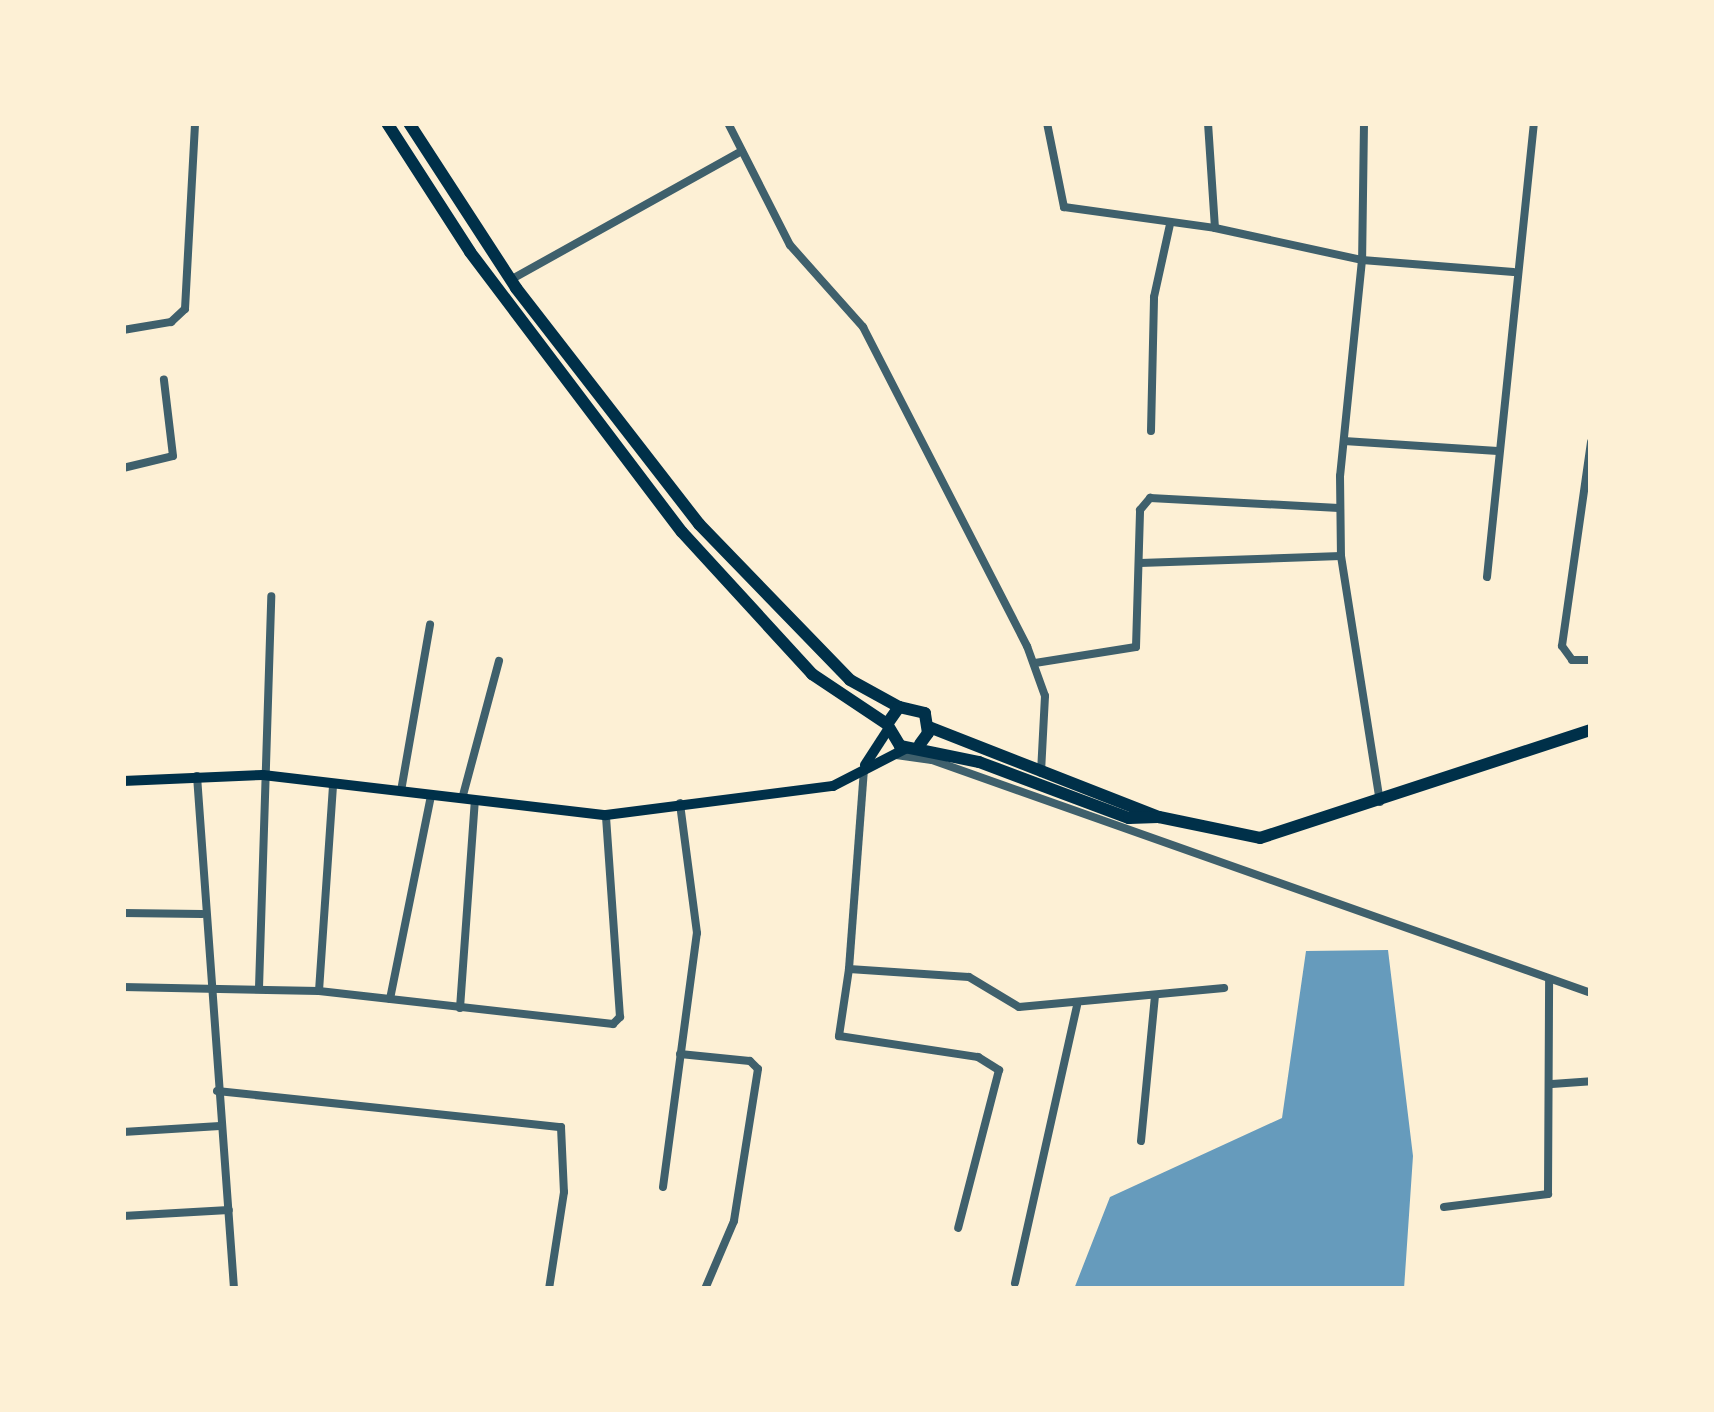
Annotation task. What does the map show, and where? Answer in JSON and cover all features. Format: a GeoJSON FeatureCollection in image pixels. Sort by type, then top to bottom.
{"type":"FeatureCollection","features":[{"type":"Feature","properties":{"kind":"main road"},"geometry":{"type":"LineString","coordinates":[[387,123],[470,252],[670,517],[812,674],[887,728],[908,749],[1039,778]]}},
{"type":"Feature","properties":{"kind":"main road"},"geometry":{"type":"LineString","coordinates":[[409,123],[510,280],[699,524],[850,680],[898,707],[920,708],[929,727],[1129,818],[1159,818],[1260,838],[1381,804],[1591,730]]}},
{"type":"Feature","properties":{"kind":"main road"},"geometry":{"type":"LineString","coordinates":[[864,768],[898,707]]}},
{"type":"Feature","properties":{"kind":"main road"},"geometry":{"type":"LineString","coordinates":[[123,781],[197,774],[263,775],[606,815],[817,789],[908,749],[929,727]]}},
{"type":"Feature","properties":{"kind":"street"},"geometry":{"type":"LineString","coordinates":[[123,330],[171,322],[185,309],[195,123]]}},
{"type":"Feature","properties":{"kind":"street"},"geometry":{"type":"LineString","coordinates":[[728,123],[790,245],[863,327],[1034,663],[1045,696],[1039,778]]}},
{"type":"Feature","properties":{"kind":"street"},"geometry":{"type":"LineString","coordinates":[[1047,123],[1064,207],[1215,227],[1362,260],[1514,272]]}},
{"type":"Feature","properties":{"kind":"street"},"geometry":{"type":"LineString","coordinates":[[1208,123],[1215,227]]}},
{"type":"Feature","properties":{"kind":"street"},"geometry":{"type":"LineString","coordinates":[[1364,123],[1362,260],[1339,508],[1341,556],[1381,804]]}},
{"type":"Feature","properties":{"kind":"street"},"geometry":{"type":"LineString","coordinates":[[1487,578],[1514,272],[1534,123]]}},
{"type":"Feature","properties":{"kind":"street"},"geometry":{"type":"LineString","coordinates":[[510,280],[742,151]]}},
{"type":"Feature","properties":{"kind":"street"},"geometry":{"type":"LineString","coordinates":[[1151,431],[1154,297],[1170,224]]}},
{"type":"Feature","properties":{"kind":"street"},"geometry":{"type":"LineString","coordinates":[[123,468],[173,456],[164,380]]}},
{"type":"Feature","properties":{"kind":"street"},"geometry":{"type":"LineString","coordinates":[[1344,441],[1498,451]]}},
{"type":"Feature","properties":{"kind":"street"},"geometry":{"type":"LineString","coordinates":[[1591,442],[1562,646],[1572,660],[1591,660]]}},
{"type":"Feature","properties":{"kind":"street"},"geometry":{"type":"LineString","coordinates":[[1034,663],[1136,647],[1140,510],[1150,498],[1339,508]]}},
{"type":"Feature","properties":{"kind":"street"},"geometry":{"type":"LineString","coordinates":[[1140,563],[1341,556]]}},
{"type":"Feature","properties":{"kind":"street"},"geometry":{"type":"LineString","coordinates":[[259,988],[272,596]]}},
{"type":"Feature","properties":{"kind":"street"},"geometry":{"type":"LineString","coordinates":[[401,791],[430,624]]}},
{"type":"Feature","properties":{"kind":"street"},"geometry":{"type":"LineString","coordinates":[[460,1008],[468,800],[499,661]]}},
{"type":"Feature","properties":{"kind":"street"},"geometry":{"type":"LineString","coordinates":[[908,749],[1591,993]]}},
{"type":"Feature","properties":{"kind":"street"},"geometry":{"type":"LineString","coordinates":[[864,768],[849,969],[839,1036],[978,1057],[1000,1070],[958,1228]]}},
{"type":"Feature","properties":{"kind":"street"},"geometry":{"type":"LineString","coordinates":[[197,774],[207,984],[235,1289]]}},
{"type":"Feature","properties":{"kind":"street"},"geometry":{"type":"LineString","coordinates":[[320,991],[333,782]]}},
{"type":"Feature","properties":{"kind":"street"},"geometry":{"type":"LineString","coordinates":[[390,999],[431,795]]}},
{"type":"Feature","properties":{"kind":"street"},"geometry":{"type":"LineString","coordinates":[[663,1187],[697,933],[680,803]]}},
{"type":"Feature","properties":{"kind":"street"},"geometry":{"type":"LineString","coordinates":[[123,987],[207,984],[320,991],[617,1022],[606,815]]}},
{"type":"Feature","properties":{"kind":"street"},"geometry":{"type":"LineString","coordinates":[[123,914],[202,914]]}},
{"type":"Feature","properties":{"kind":"street"},"geometry":{"type":"LineString","coordinates":[[849,969],[957,975],[1019,1006],[1078,1006],[1224,988]]}},
{"type":"Feature","properties":{"kind":"street"},"geometry":{"type":"LineString","coordinates":[[1444,1207],[1548,1194],[1549,979]]}},
{"type":"Feature","properties":{"kind":"street"},"geometry":{"type":"LineString","coordinates":[[1141,1141],[1156,996]]}},
{"type":"Feature","properties":{"kind":"street"},"geometry":{"type":"LineString","coordinates":[[1015,1283],[1078,1006]]}},
{"type":"Feature","properties":{"kind":"street"},"geometry":{"type":"LineString","coordinates":[[680,1054],[750,1061],[758,1069],[734,1221],[705,1289]]}},
{"type":"Feature","properties":{"kind":"street"},"geometry":{"type":"LineString","coordinates":[[1552,1084],[1591,1082]]}},
{"type":"Feature","properties":{"kind":"street"},"geometry":{"type":"LineString","coordinates":[[217,1091],[562,1127],[564,1192],[549,1289]]}},
{"type":"Feature","properties":{"kind":"street"},"geometry":{"type":"LineString","coordinates":[[123,1132],[220,1126]]}},
{"type":"Feature","properties":{"kind":"street"},"geometry":{"type":"LineString","coordinates":[[123,1216],[230,1210]]}},
{"type":"Feature","properties":{"kind":"water"},"geometry":{"type":"Polygon","coordinates":[[[1388,950],[1413,1156],[1404,1289],[1074,1289],[1110,1197],[1282,1118],[1306,951],[1388,950]]]}}]}
